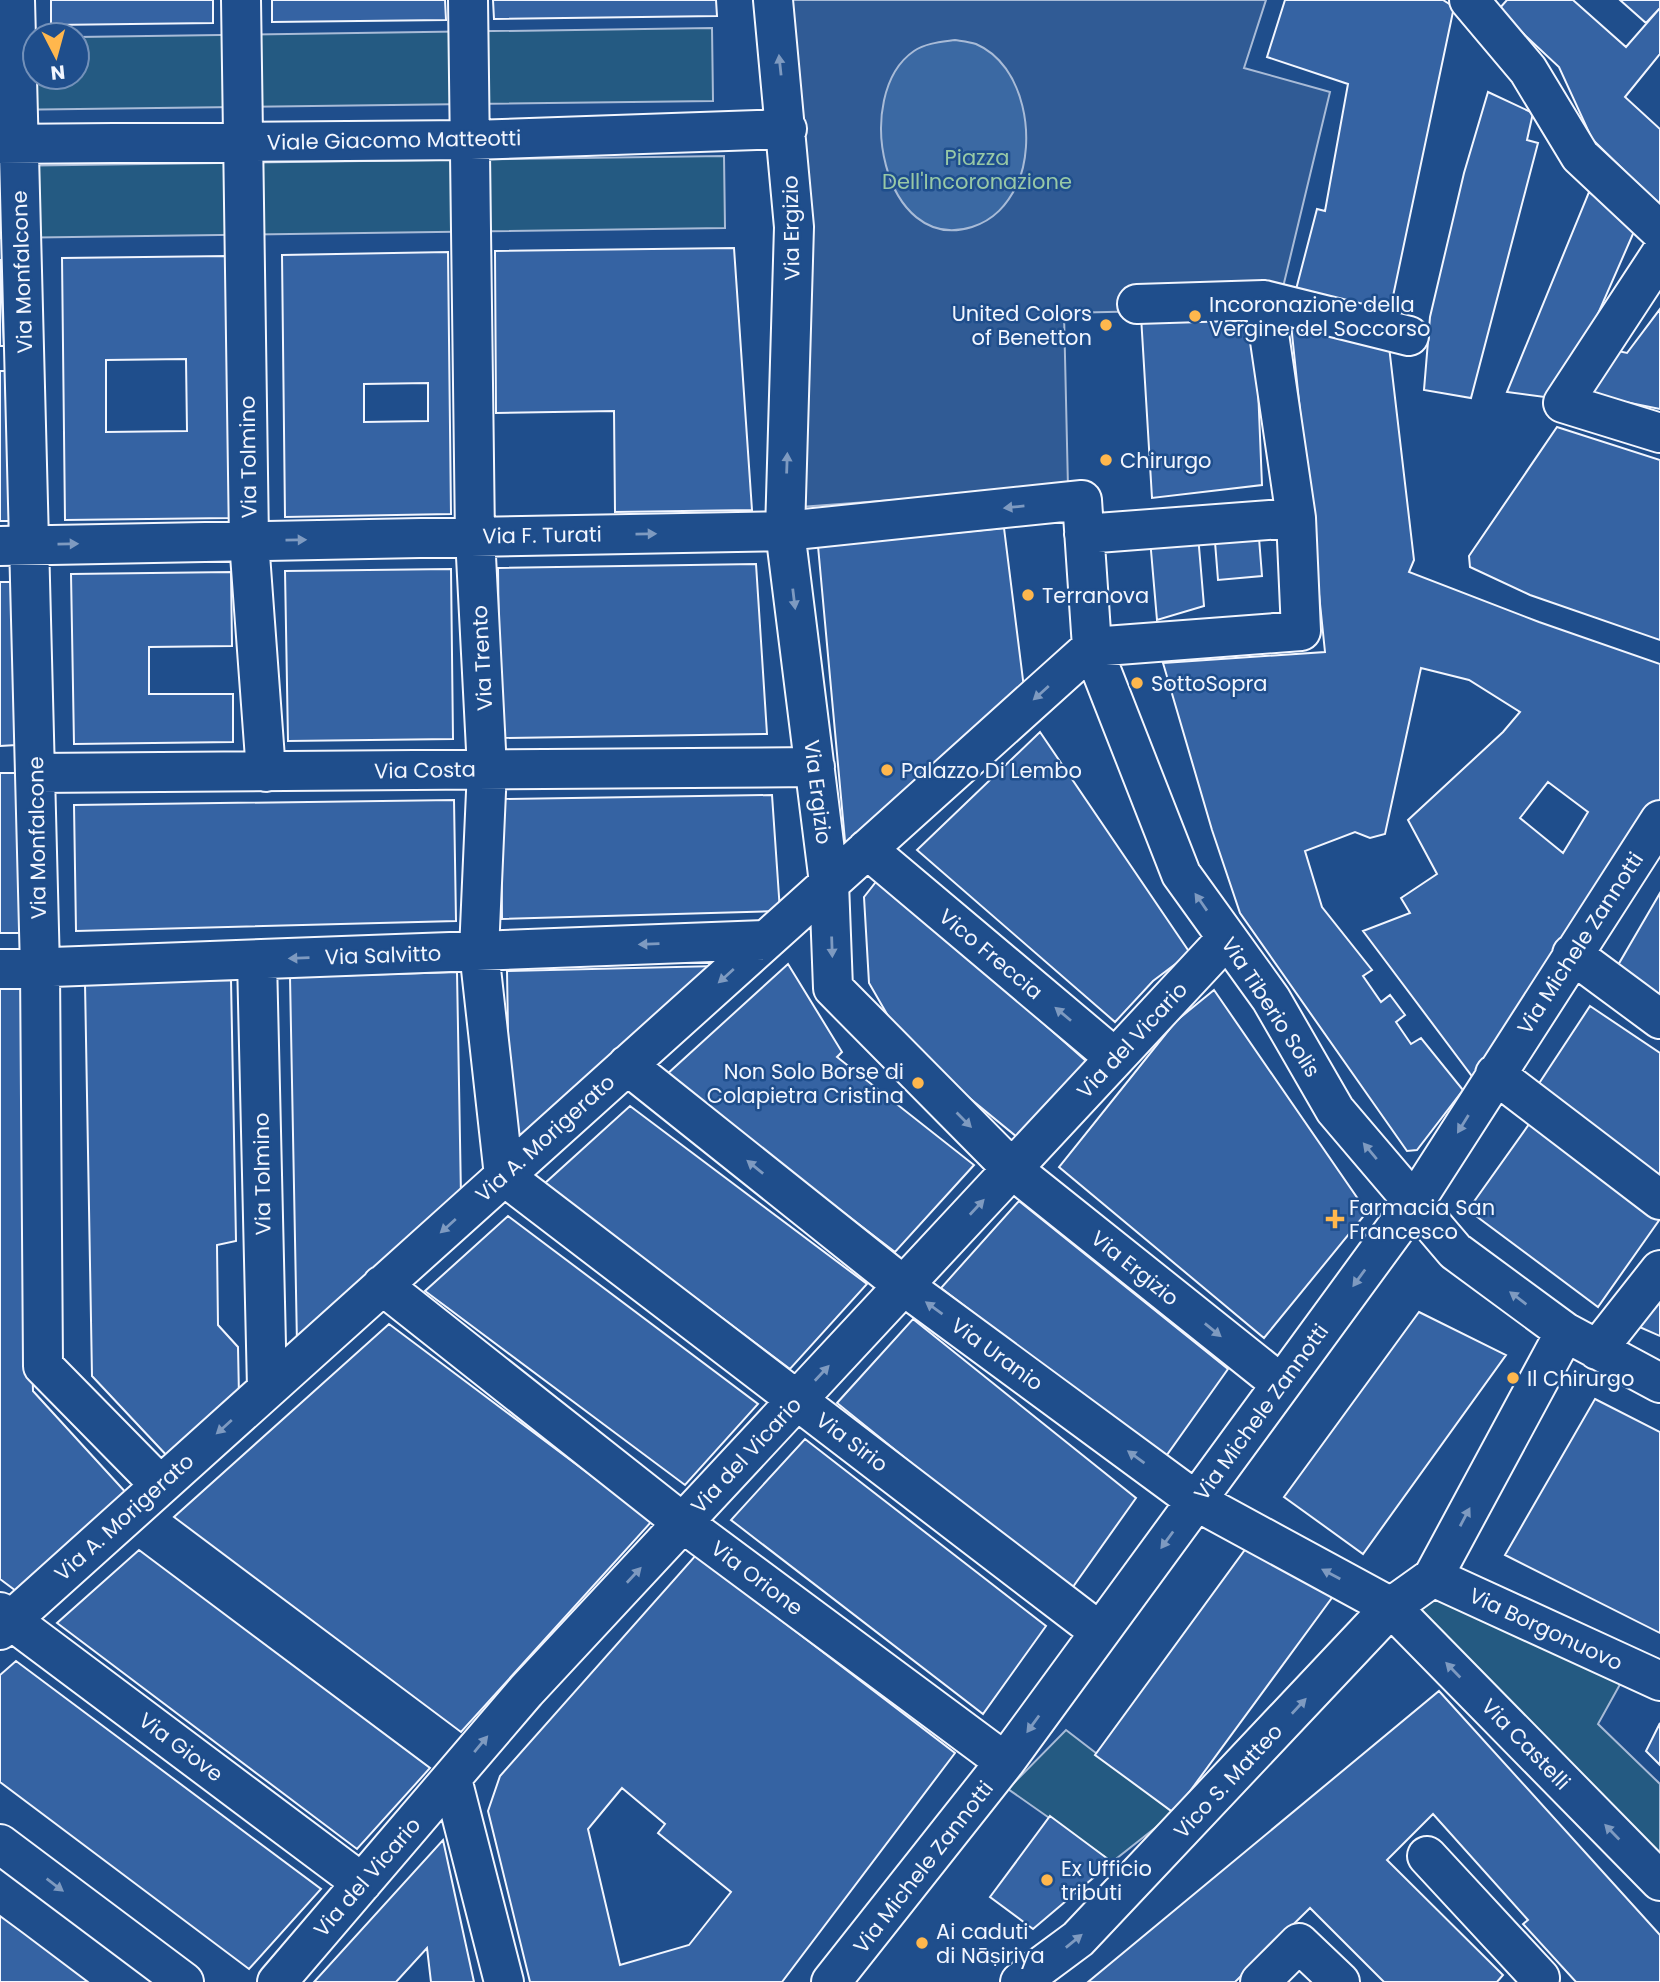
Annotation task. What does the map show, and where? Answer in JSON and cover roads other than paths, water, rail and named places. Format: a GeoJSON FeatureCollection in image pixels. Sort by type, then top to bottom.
{"type":"FeatureCollection","features":[{"type":"Feature","properties":{"kind":"street","name":"Via Monfalcone"},"geometry":{"type":"LineString","coordinates":[[15,0],[9,144],[15,545],[35,773],[40,968],[43,1366],[160,1485]]}},
{"type":"Feature","properties":{"kind":"street","name":"Via Tolmino"},"geometry":{"type":"LineString","coordinates":[[241,0],[249,541],[265,772]]}},
{"type":"Feature","properties":{"kind":"street","name":"Via Trento"},"geometry":{"type":"LineString","coordinates":[[468,0],[475,537],[487,769],[479,951],[504,1175]]}},
{"type":"Feature","properties":{"kind":"street","name":"Via Ergizio"},"geometry":{"type":"LineString","coordinates":[[773,0],[794,227],[785,531],[829,883],[833,988],[1012,1169],[1281,1384]]}},
{"type":"Feature","properties":{"kind":"street"},"geometry":{"type":"LineString","coordinates":[[1469,0],[1528,69],[1580,156],[1660,230]]}},
{"type":"Feature","properties":{"kind":"street","name":"Viale Giacomo Matteotti"},"geometry":{"type":"LineString","coordinates":[[9,144],[471,139],[787,129]]}},
{"type":"Feature","properties":{"kind":"street"},"geometry":{"type":"LineString","coordinates":[[1660,255],[1563,403],[1660,433]]}},
{"type":"Feature","properties":{"kind":"street"},"geometry":{"type":"LineString","coordinates":[[1137,304],[1264,300],[1409,335]]}},
{"type":"Feature","properties":{"kind":"street"},"geometry":{"type":"LineString","coordinates":[[1092,647],[1301,631],[1296,518],[1264,300]]}},
{"type":"Feature","properties":{"kind":"street","name":"Via F. Turati"},"geometry":{"type":"LineString","coordinates":[[15,545],[785,531],[1083,517],[1296,518]]}},
{"type":"Feature","properties":{"kind":"street","name":"Via Tiberio Solis"},"geometry":{"type":"LineString","coordinates":[[1083,517],[1092,647],[1181,874],[1271,999],[1335,1110],[1455,1251],[1581,1341],[1660,1383]]}},
{"type":"Feature","properties":{"kind":"street","name":"Via A. Morigerato"},"geometry":{"type":"LineString","coordinates":[[3,1620],[160,1485],[1092,647]]}},
{"type":"Feature","properties":{"kind":"street","name":"Via Costa"},"geometry":{"type":"LineString","coordinates":[[35,773],[815,767]]}},
{"type":"Feature","properties":{"kind":"street","name":"Via Michele Zannotti"},"geometry":{"type":"LineString","coordinates":[[831,1982],[1005,1762],[1414,1203],[1660,820]]}},
{"type":"Feature","properties":{"kind":"street","name":"Vico Freccia"},"geometry":{"type":"LineString","coordinates":[[867,849],[1115,1058]]}},
{"type":"Feature","properties":{"kind":"street","name":"Via del Vicario"},"geometry":{"type":"LineString","coordinates":[[277,1982],[526,1691],[1227,938]]}},
{"type":"Feature","properties":{"kind":"street","name":"Via Salvitto"},"geometry":{"type":"LineString","coordinates":[[0,969],[766,940]]}},
{"type":"Feature","properties":{"kind":"street"},"geometry":{"type":"LineString","coordinates":[[1572,954],[1660,1019]]}},
{"type":"Feature","properties":{"kind":"street","name":"Via Tolmino"},"geometry":{"type":"LineString","coordinates":[[257,960],[267,1388]]}},
{"type":"Feature","properties":{"kind":"street","name":"Via Uranio"},"geometry":{"type":"LineString","coordinates":[[627,1065],[904,1286],[1196,1501],[1391,1607]]}},
{"type":"Feature","properties":{"kind":"street"},"geometry":{"type":"LineString","coordinates":[[1495,1074],[1660,1200]]}},
{"type":"Feature","properties":{"kind":"street","name":"Via Sirio"},"geometry":{"type":"LineString","coordinates":[[504,1175],[1100,1632]]}},
{"type":"Feature","properties":{"kind":"street"},"geometry":{"type":"LineString","coordinates":[[1433,1577],[1581,1341],[1660,1270]]}},
{"type":"Feature","properties":{"kind":"street","name":"Via Orione"},"geometry":{"type":"LineString","coordinates":[[382,1285],[682,1523],[1005,1762]]}},
{"type":"Feature","properties":{"kind":"street","name":"Vico S. Matteo"},"geometry":{"type":"LineString","coordinates":[[1020,1982],[1078,1939],[1391,1607],[1433,1577]]}},
{"type":"Feature","properties":{"kind":"street","name":"Via Borgonuovo"},"geometry":{"type":"LineString","coordinates":[[1433,1577],[1660,1681]]}},
{"type":"Feature","properties":{"kind":"street","name":"Via Castelli"},"geometry":{"type":"LineString","coordinates":[[1391,1607],[1660,1881]]}},
{"type":"Feature","properties":{"kind":"street","name":"Via Giove"},"geometry":{"type":"LineString","coordinates":[[3,1620],[362,1883]]}},
{"type":"Feature","properties":{"kind":"street"},"geometry":{"type":"LineString","coordinates":[[452,1779],[504,1982]]}},
{"type":"Feature","properties":{"kind":"street"},"geometry":{"type":"LineString","coordinates":[[0,1844],[184,1982]]}},
{"type":"Feature","properties":{"kind":"street"},"geometry":{"type":"LineString","coordinates":[[1427,1856],[1541,1981]]}},
{"type":"Feature","properties":{"kind":"street"},"geometry":{"type":"LineString","coordinates":[[1259,1982],[1299,1943],[1340,1982]]}},
{"type":"Feature","properties":{"kind":"place","name":"Incoronazione della Vergine del Soccorso"},"geometry":{"type":"Point","coordinates":[1195,316]}},
{"type":"Feature","properties":{"kind":"place","name":"United Colors of Benetton"},"geometry":{"type":"Point","coordinates":[1106,325]}},
{"type":"Feature","properties":{"kind":"place","name":"Chirurgo"},"geometry":{"type":"Point","coordinates":[1106,460]}},
{"type":"Feature","properties":{"kind":"place","name":"Terranova"},"geometry":{"type":"Point","coordinates":[1028,595]}},
{"type":"Feature","properties":{"kind":"place","name":"SottoSopra"},"geometry":{"type":"Point","coordinates":[1137,683]}},
{"type":"Feature","properties":{"kind":"place","name":"Palazzo Di Lembo"},"geometry":{"type":"Point","coordinates":[887,770]}},
{"type":"Feature","properties":{"kind":"place","name":"Non Solo Borse di Colapietra Cristina"},"geometry":{"type":"Point","coordinates":[918,1083]}},
{"type":"Feature","properties":{"kind":"place","name":"Farmacia San Francesco"},"geometry":{"type":"Point","coordinates":[1335,1219]}},
{"type":"Feature","properties":{"kind":"place","name":"Il Chirurgo"},"geometry":{"type":"Point","coordinates":[1513,1378]}},
{"type":"Feature","properties":{"kind":"place","name":"Ex Ufficio tributi"},"geometry":{"type":"Point","coordinates":[1047,1880]}},
{"type":"Feature","properties":{"kind":"place","name":"Ai caduti di Nāṣiriya"},"geometry":{"type":"Point","coordinates":[922,1943]}},
{"type":"Feature","properties":{"kind":"park label","name":"Piazza Dell'Incoronazione"},"geometry":{"type":"Point","coordinates":[977,169]}}]}
